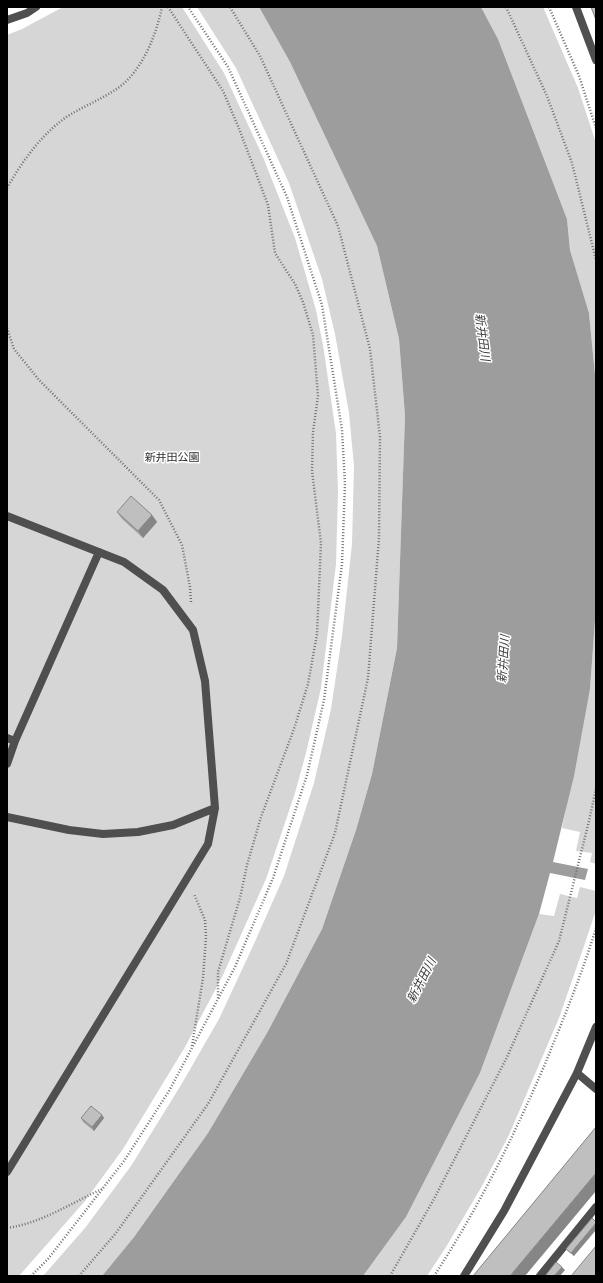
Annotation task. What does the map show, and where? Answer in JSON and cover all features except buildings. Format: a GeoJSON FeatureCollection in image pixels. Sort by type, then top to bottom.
{"type":"FeatureCollection","features":[{"type":"Feature","properties":{"kind":"street"},"geometry":{"type":"LineString","coordinates":[[7,20],[27,13],[36,7]]}},
{"type":"Feature","properties":{"kind":"street"},"geometry":{"type":"LineString","coordinates":[[576,7],[596,60]]}},
{"type":"Feature","properties":{"kind":"street"},"geometry":{"type":"LineString","coordinates":[[7,516],[124,562],[163,590],[193,630],[205,681],[215,808],[208,844],[7,1172]]}},
{"type":"Feature","properties":{"kind":"street"},"geometry":{"type":"LineString","coordinates":[[7,764],[15,741],[99,552]]}},
{"type":"Feature","properties":{"kind":"street"},"geometry":{"type":"LineString","coordinates":[[7,738],[15,741]]}},
{"type":"Feature","properties":{"kind":"street"},"geometry":{"type":"LineString","coordinates":[[7,815],[69,830],[103,834],[138,832],[173,825],[215,808]]}},
{"type":"Feature","properties":{"kind":"street"},"geometry":{"type":"LineString","coordinates":[[464,1276],[504,1211],[577,1073],[596,1027]]}},
{"type":"Feature","properties":{"kind":"street"},"geometry":{"type":"LineString","coordinates":[[577,1073],[596,1089]]}},
{"type":"Feature","properties":{"kind":"street"},"geometry":{"type":"LineString","coordinates":[[540,1276],[596,1207]]}},
{"type":"Feature","properties":{"kind":"path"},"geometry":{"type":"LineString","coordinates":[[7,188],[21,163],[52,129],[64,119],[118,88],[136,70],[151,43],[162,7]]}},
{"type":"Feature","properties":{"kind":"path"},"geometry":{"type":"LineString","coordinates":[[168,7],[223,91],[238,126],[268,205],[275,253],[295,284],[303,302],[313,335],[318,396],[313,432],[312,471],[321,543],[317,634],[306,692],[294,730],[259,824],[247,865],[240,898],[218,972],[218,1000]]}},
{"type":"Feature","properties":{"kind":"path"},"geometry":{"type":"LineString","coordinates":[[31,1276],[48,1259],[124,1161],[165,1097],[236,967],[273,878],[307,775],[324,700],[342,564],[345,484],[342,430],[322,305],[287,197],[228,67],[188,7]]}},
{"type":"Feature","properties":{"kind":"path"},"geometry":{"type":"LineString","coordinates":[[79,1276],[116,1234],[208,1104],[286,964],[335,833],[368,678],[379,538],[380,437],[370,349],[338,226],[260,56],[230,7]]}},
{"type":"Feature","properties":{"kind":"path"},"geometry":{"type":"LineString","coordinates":[[506,7],[547,96],[572,163],[596,260]]}},
{"type":"Feature","properties":{"kind":"path"},"geometry":{"type":"LineString","coordinates":[[549,7],[579,76],[596,128]]}},
{"type":"Feature","properties":{"kind":"path"},"geometry":{"type":"LineString","coordinates":[[7,328],[14,349],[39,380],[159,500],[182,545],[190,587],[193,630]]}},
{"type":"Feature","properties":{"kind":"path"},"geometry":{"type":"LineString","coordinates":[[390,1276],[434,1199],[507,1057],[558,941],[588,828],[596,789]]}},
{"type":"Feature","properties":{"kind":"path"},"geometry":{"type":"LineString","coordinates":[[184,882],[193,891],[205,920],[206,937],[203,978],[192,1048]]}},
{"type":"Feature","properties":{"kind":"path"},"geometry":{"type":"LineString","coordinates":[[434,1276],[479,1202],[522,1118],[560,1027],[596,928]]}},
{"type":"Feature","properties":{"kind":"path"},"geometry":{"type":"LineString","coordinates":[[7,1228],[20,1226],[35,1221],[103,1188]]}},
{"type":"Feature","properties":{"kind":"green space","name":"新井田公園"},"geometry":{"type":"Polygon","coordinates":[[[63,7],[182,7],[224,73],[263,157],[295,238],[316,310],[323,345],[336,433],[338,492],[336,564],[321,688],[306,753],[295,793],[266,879],[223,975],[185,1047],[123,1149],[85,1201],[19,1276],[7,1276],[7,35],[22,29],[63,7]]]}},
{"type":"Feature","properties":{"kind":"green space"},"geometry":{"type":"Polygon","coordinates":[[[197,7],[259,7],[290,62],[377,246],[399,339],[405,416],[397,648],[372,774],[356,830],[322,929],[267,1033],[208,1133],[134,1237],[102,1276],[43,1276],[85,1228],[131,1166],[181,1085],[219,1019],[284,876],[314,783],[331,709],[342,636],[352,544],[354,466],[349,413],[335,334],[322,279],[289,183],[236,68],[197,7]]]}},
{"type":"Feature","properties":{"kind":"green space"},"geometry":{"type":"Polygon","coordinates":[[[481,7],[543,7],[578,88],[596,143],[596,385],[589,313],[570,250],[567,219],[498,39],[481,7]]]}},
{"type":"Feature","properties":{"kind":"green space"},"geometry":{"type":"Polygon","coordinates":[[[596,607],[596,864],[590,862],[592,853],[576,851],[580,832],[562,828],[590,689],[596,607]]]}},
{"type":"Feature","properties":{"kind":"green space"},"geometry":{"type":"Polygon","coordinates":[[[580,887],[596,891],[596,910],[559,1018],[509,1135],[482,1186],[427,1276],[363,1276],[406,1217],[480,1073],[539,914],[554,916],[560,894],[577,898],[580,887]]]}},
{"type":"Feature","properties":{"kind":"water","name":"新井田川"},"geometry":{"type":"Polygon","coordinates":[[[259,7],[481,7],[498,39],[567,219],[570,250],[589,313],[596,385],[596,607],[590,689],[574,776],[553,862],[588,869],[585,880],[550,873],[539,914],[480,1073],[406,1217],[363,1276],[102,1276],[134,1237],[208,1133],[267,1033],[322,929],[356,830],[372,774],[397,648],[405,416],[399,339],[377,246],[290,62],[259,7]]]}}]}
